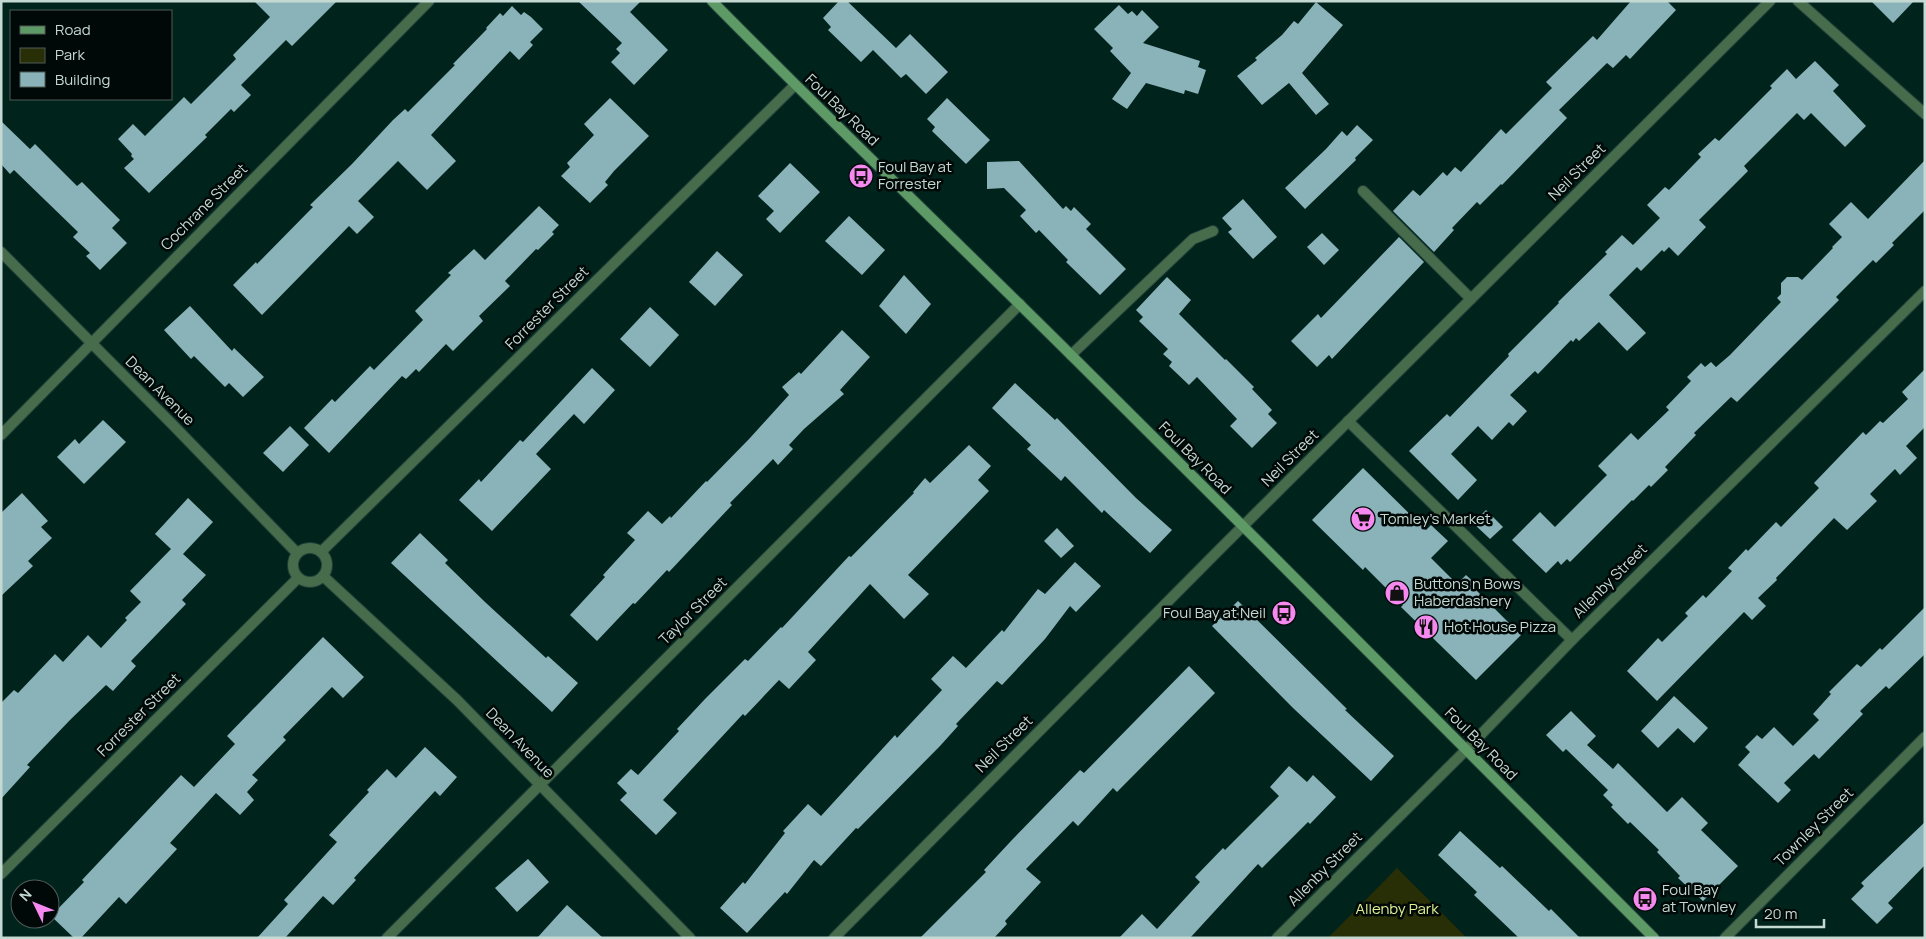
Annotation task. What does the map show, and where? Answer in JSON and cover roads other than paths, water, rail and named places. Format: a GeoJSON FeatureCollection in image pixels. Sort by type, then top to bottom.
{"type":"FeatureCollection","features":[{"type":"Feature","properties":{"kind":"main road","name":"Foul Bay Road"},"geometry":{"type":"LineString","coordinates":[[712,1],[794,85],[1020,304],[1654,938]]}},
{"type":"Feature","properties":{"kind":"street","name":"Cochrane Street"},"geometry":{"type":"LineString","coordinates":[[1,435],[429,1]]}},
{"type":"Feature","properties":{"kind":"street","name":"Neil Street"},"geometry":{"type":"LineString","coordinates":[[834,938],[1242,526],[1770,1]]}},
{"type":"Feature","properties":{"kind":"street"},"geometry":{"type":"LineString","coordinates":[[1798,1],[1925,114]]}},
{"type":"Feature","properties":{"kind":"street","name":"Forrester Street"},"geometry":{"type":"LineString","coordinates":[[321,552],[794,85]]}},
{"type":"Feature","properties":{"kind":"street"},"geometry":{"type":"LineString","coordinates":[[1363,191],[1471,299]]}},
{"type":"Feature","properties":{"kind":"street"},"geometry":{"type":"LineString","coordinates":[[1071,355],[1193,239],[1213,231]]}},
{"type":"Feature","properties":{"kind":"street","name":"Dean Avenue"},"geometry":{"type":"LineString","coordinates":[[1,252],[173,425],[297,554]]}},
{"type":"Feature","properties":{"kind":"street","name":"Allenby Street"},"geometry":{"type":"LineString","coordinates":[[1277,938],[1466,750],[1572,640],[1925,291]]}},
{"type":"Feature","properties":{"kind":"street","name":"Taylor Street"},"geometry":{"type":"LineString","coordinates":[[387,938],[1020,304]]}},
{"type":"Feature","properties":{"kind":"street"},"geometry":{"type":"LineString","coordinates":[[1348,421],[1572,640]]}},
{"type":"Feature","properties":{"kind":"street"},"geometry":{"type":"LineString","coordinates":[[313,548],[321,552],[326,560],[326,568],[322,576],[315,581],[306,582],[298,578],[293,562],[297,554],[304,549],[313,548]]}},
{"type":"Feature","properties":{"kind":"street","name":"Dean Avenue"},"geometry":{"type":"LineString","coordinates":[[322,576],[458,700],[690,938]]}},
{"type":"Feature","properties":{"kind":"street","name":"Forrester Street"},"geometry":{"type":"LineString","coordinates":[[1,874],[298,578]]}},
{"type":"Feature","properties":{"kind":"street","name":"Townley Street"},"geometry":{"type":"LineString","coordinates":[[1725,938],[1925,738]]}},
{"type":"Feature","properties":{"kind":"place","name":"Foul Bay at Forrester"},"geometry":{"type":"Point","coordinates":[861,176]}},
{"type":"Feature","properties":{"kind":"place","name":"Tomley's Market"},"geometry":{"type":"Point","coordinates":[1363,519]}},
{"type":"Feature","properties":{"kind":"place","name":"Buttons n Bows Haberdashery"},"geometry":{"type":"Point","coordinates":[1397,593]}},
{"type":"Feature","properties":{"kind":"place","name":"Foul Bay at Neil"},"geometry":{"type":"Point","coordinates":[1284,613]}},
{"type":"Feature","properties":{"kind":"place","name":"Hot House Pizza"},"geometry":{"type":"Point","coordinates":[1426,627]}},
{"type":"Feature","properties":{"kind":"place","name":"Foul Bay at Townley"},"geometry":{"type":"Point","coordinates":[1645,899]}},
{"type":"Feature","properties":{"kind":"park label","name":"Allenby Park"},"geometry":{"type":"Point","coordinates":[1397,909]}}]}
